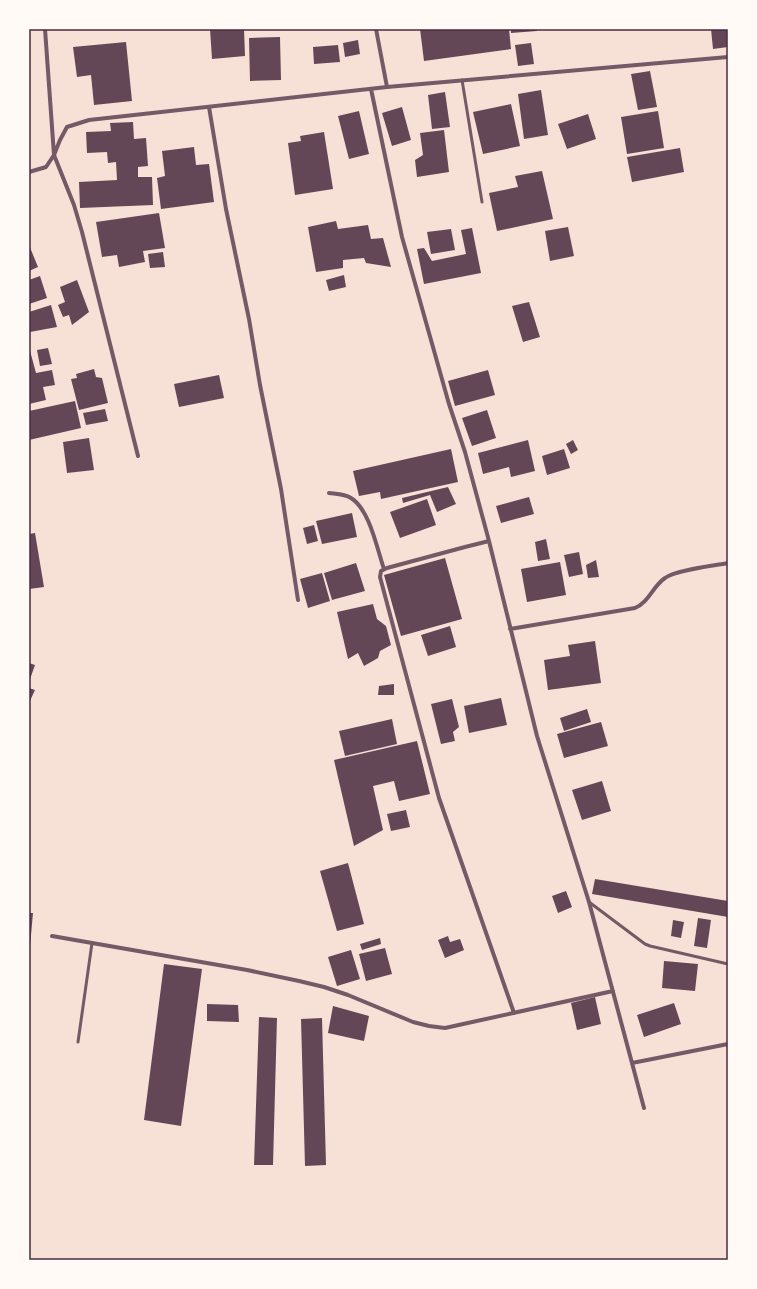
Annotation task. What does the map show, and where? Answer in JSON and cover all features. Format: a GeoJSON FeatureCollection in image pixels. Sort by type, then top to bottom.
{"type":"FeatureCollection","features":[{"type":"Feature","properties":{"kind":"street"},"geometry":{"type":"LineString","coordinates":[[45,29],[54,155],[74,205],[80,225],[138,456]]}},
{"type":"Feature","properties":{"kind":"street"},"geometry":{"type":"LineString","coordinates":[[376,29],[387,87]]}},
{"type":"Feature","properties":{"kind":"street"},"geometry":{"type":"LineString","coordinates":[[29,172],[46,167],[54,155],[67,127],[88,120],[387,87],[728,57]]}},
{"type":"Feature","properties":{"kind":"street"},"geometry":{"type":"LineString","coordinates":[[371,89],[402,237],[449,404],[465,452],[537,736],[589,902],[644,1108]]}},
{"type":"Feature","properties":{"kind":"street"},"geometry":{"type":"LineString","coordinates":[[209,106],[226,208],[249,319],[260,385],[281,490],[298,600]]}},
{"type":"Feature","properties":{"kind":"street"},"geometry":{"type":"LineString","coordinates":[[329,493],[351,498],[365,513],[384,569]]}},
{"type":"Feature","properties":{"kind":"street"},"geometry":{"type":"LineString","coordinates":[[489,542],[465,546],[384,569],[380,573],[381,582],[439,798],[514,1013]]}},
{"type":"Feature","properties":{"kind":"street"},"geometry":{"type":"LineString","coordinates":[[510,629],[635,608],[640,606],[661,581],[671,574],[728,563]]}},
{"type":"Feature","properties":{"kind":"street"},"geometry":{"type":"LineString","coordinates":[[52,936],[246,970],[324,987],[348,995],[413,1022],[445,1028],[613,991]]}},
{"type":"Feature","properties":{"kind":"street"},"geometry":{"type":"LineString","coordinates":[[632,1062],[728,1044]]}},
{"type":"Feature","properties":{"kind":"lane"},"geometry":{"type":"LineString","coordinates":[[462,80],[482,202]]}},
{"type":"Feature","properties":{"kind":"lane"},"geometry":{"type":"LineString","coordinates":[[589,902],[639,940],[650,946],[728,964]]}},
{"type":"Feature","properties":{"kind":"lane"},"geometry":{"type":"LineString","coordinates":[[78,1042],[92,943]]}},
{"type":"Feature","properties":{"kind":"building"},"geometry":{"type":"Polygon","coordinates":[[[210,29],[244,29],[245,56],[212,59],[210,29]]]}},
{"type":"Feature","properties":{"kind":"building"},"geometry":{"type":"Polygon","coordinates":[[[420,29],[509,29],[511,49],[424,61],[420,29]]]}},
{"type":"Feature","properties":{"kind":"building"},"geometry":{"type":"Polygon","coordinates":[[[511,29],[537,29],[537,31],[511,33],[511,29]]]}},
{"type":"Feature","properties":{"kind":"building"},"geometry":{"type":"Polygon","coordinates":[[[711,29],[728,29],[728,47],[713,49],[711,29]]]}},
{"type":"Feature","properties":{"kind":"building"},"geometry":{"type":"Polygon","coordinates":[[[280,37],[281,80],[250,81],[249,38],[280,37]]]}},
{"type":"Feature","properties":{"kind":"building"},"geometry":{"type":"Polygon","coordinates":[[[358,40],[360,54],[345,57],[343,43],[358,40]]]}},
{"type":"Feature","properties":{"kind":"building"},"geometry":{"type":"Polygon","coordinates":[[[126,42],[132,101],[94,105],[91,75],[77,77],[73,47],[126,42]]]}},
{"type":"Feature","properties":{"kind":"building"},"geometry":{"type":"Polygon","coordinates":[[[531,43],[534,64],[518,66],[515,45],[531,43]]]}},
{"type":"Feature","properties":{"kind":"building"},"geometry":{"type":"Polygon","coordinates":[[[338,45],[340,62],[314,64],[313,47],[338,45]]]}},
{"type":"Feature","properties":{"kind":"building"},"geometry":{"type":"Polygon","coordinates":[[[650,71],[657,107],[638,110],[631,74],[650,71]]]}},
{"type":"Feature","properties":{"kind":"building"},"geometry":{"type":"Polygon","coordinates":[[[541,90],[548,135],[524,139],[518,94],[541,90]]]}},
{"type":"Feature","properties":{"kind":"building"},"geometry":{"type":"Polygon","coordinates":[[[445,92],[450,127],[432,129],[428,95],[445,92]]]}},
{"type":"Feature","properties":{"kind":"building"},"geometry":{"type":"Polygon","coordinates":[[[511,104],[520,146],[483,154],[473,112],[511,104]]]}},
{"type":"Feature","properties":{"kind":"building"},"geometry":{"type":"Polygon","coordinates":[[[402,107],[411,140],[392,146],[382,113],[402,107]]]}},
{"type":"Feature","properties":{"kind":"building"},"geometry":{"type":"Polygon","coordinates":[[[359,111],[369,154],[349,159],[338,116],[359,111]]]}},
{"type":"Feature","properties":{"kind":"building"},"geometry":{"type":"Polygon","coordinates":[[[658,111],[664,148],[627,154],[621,117],[658,111]]]}},
{"type":"Feature","properties":{"kind":"building"},"geometry":{"type":"Polygon","coordinates":[[[588,114],[596,139],[567,149],[558,124],[588,114]]]}},
{"type":"Feature","properties":{"kind":"building"},"geometry":{"type":"Polygon","coordinates":[[[133,122],[134,139],[146,138],[148,166],[138,167],[138,177],[152,177],[153,205],[80,208],[79,182],[117,180],[116,162],[108,163],[107,152],[87,153],[86,132],[111,131],[110,123],[133,122]]]}},
{"type":"Feature","properties":{"kind":"building"},"geometry":{"type":"Polygon","coordinates":[[[444,130],[449,172],[417,177],[415,160],[423,155],[420,133],[444,130]]]}},
{"type":"Feature","properties":{"kind":"building"},"geometry":{"type":"Polygon","coordinates":[[[324,132],[333,189],[295,195],[288,143],[301,141],[300,136],[324,132]]]}},
{"type":"Feature","properties":{"kind":"building"},"geometry":{"type":"Polygon","coordinates":[[[194,147],[196,165],[209,164],[214,202],[161,209],[157,178],[165,176],[162,151],[194,147]]]}},
{"type":"Feature","properties":{"kind":"building"},"geometry":{"type":"Polygon","coordinates":[[[680,148],[684,172],[632,182],[627,157],[680,148]]]}},
{"type":"Feature","properties":{"kind":"building"},"geometry":{"type":"Polygon","coordinates":[[[542,171],[553,219],[497,231],[489,193],[518,187],[515,176],[542,171]]]}},
{"type":"Feature","properties":{"kind":"building"},"geometry":{"type":"Polygon","coordinates":[[[159,213],[165,248],[143,251],[145,262],[119,267],[117,255],[102,257],[96,222],[159,213]]]}},
{"type":"Feature","properties":{"kind":"building"},"geometry":{"type":"Polygon","coordinates":[[[336,221],[338,229],[368,225],[371,239],[383,238],[391,267],[366,263],[364,258],[343,260],[343,268],[316,272],[308,227],[336,221]]]}},
{"type":"Feature","properties":{"kind":"building"},"geometry":{"type":"Polygon","coordinates":[[[568,227],[574,256],[550,261],[545,231],[568,227]]]}},
{"type":"Feature","properties":{"kind":"building"},"geometry":{"type":"Polygon","coordinates":[[[472,228],[481,273],[424,284],[417,249],[424,248],[432,261],[466,254],[461,230],[472,228]]]}},
{"type":"Feature","properties":{"kind":"building"},"geometry":{"type":"Polygon","coordinates":[[[451,229],[455,250],[431,254],[427,232],[451,229]]]}},
{"type":"Feature","properties":{"kind":"building"},"geometry":{"type":"Polygon","coordinates":[[[29,245],[38,267],[29,271],[29,245]]]}},
{"type":"Feature","properties":{"kind":"building"},"geometry":{"type":"Polygon","coordinates":[[[163,252],[165,267],[150,268],[148,254],[163,252]]]}},
{"type":"Feature","properties":{"kind":"building"},"geometry":{"type":"Polygon","coordinates":[[[344,275],[346,287],[329,291],[326,280],[344,275]]]}},
{"type":"Feature","properties":{"kind":"building"},"geometry":{"type":"Polygon","coordinates":[[[40,276],[47,298],[29,304],[29,280],[40,276]]]}},
{"type":"Feature","properties":{"kind":"building"},"geometry":{"type":"Polygon","coordinates":[[[77,280],[89,312],[72,325],[69,315],[63,317],[58,305],[65,302],[60,287],[77,280]]]}},
{"type":"Feature","properties":{"kind":"building"},"geometry":{"type":"Polygon","coordinates":[[[529,302],[540,337],[523,342],[512,306],[529,302]]]}},
{"type":"Feature","properties":{"kind":"building"},"geometry":{"type":"Polygon","coordinates":[[[51,305],[57,327],[30,332],[29,312],[51,305]]]}},
{"type":"Feature","properties":{"kind":"building"},"geometry":{"type":"Polygon","coordinates":[[[29,347],[36,373],[52,370],[55,385],[43,387],[46,400],[29,404],[29,347]]]}},
{"type":"Feature","properties":{"kind":"building"},"geometry":{"type":"Polygon","coordinates":[[[48,348],[52,364],[40,366],[37,350],[48,348]]]}},
{"type":"Feature","properties":{"kind":"building"},"geometry":{"type":"Polygon","coordinates":[[[94,369],[96,377],[102,378],[108,403],[79,410],[71,379],[77,378],[76,374],[94,369]]]}},
{"type":"Feature","properties":{"kind":"building"},"geometry":{"type":"Polygon","coordinates":[[[488,370],[495,395],[455,406],[448,381],[488,370]]]}},
{"type":"Feature","properties":{"kind":"building"},"geometry":{"type":"Polygon","coordinates":[[[219,375],[224,398],[179,407],[174,384],[219,375]]]}},
{"type":"Feature","properties":{"kind":"building"},"geometry":{"type":"Polygon","coordinates":[[[75,401],[81,428],[29,440],[29,411],[75,401]]]}},
{"type":"Feature","properties":{"kind":"building"},"geometry":{"type":"Polygon","coordinates":[[[105,409],[108,421],[86,425],[83,413],[105,409]]]}},
{"type":"Feature","properties":{"kind":"building"},"geometry":{"type":"Polygon","coordinates":[[[487,410],[496,438],[472,446],[462,418],[487,410]]]}},
{"type":"Feature","properties":{"kind":"building"},"geometry":{"type":"Polygon","coordinates":[[[89,438],[94,470],[67,473],[63,442],[89,438]]]}},
{"type":"Feature","properties":{"kind":"building"},"geometry":{"type":"Polygon","coordinates":[[[528,440],[535,471],[511,477],[509,467],[483,474],[478,453],[528,440]]]}},
{"type":"Feature","properties":{"kind":"building"},"geometry":{"type":"Polygon","coordinates":[[[573,440],[578,450],[571,454],[566,444],[573,440]]]}},
{"type":"Feature","properties":{"kind":"building"},"geometry":{"type":"Polygon","coordinates":[[[451,449],[458,482],[381,499],[380,492],[359,496],[353,471],[451,449]]]}},
{"type":"Feature","properties":{"kind":"building"},"geometry":{"type":"Polygon","coordinates":[[[564,449],[570,468],[547,475],[542,456],[564,449]]]}},
{"type":"Feature","properties":{"kind":"building"},"geometry":{"type":"Polygon","coordinates":[[[448,487],[456,504],[437,512],[430,495],[403,503],[402,498],[448,487]]]}},
{"type":"Feature","properties":{"kind":"building"},"geometry":{"type":"Polygon","coordinates":[[[529,497],[534,514],[501,523],[496,506],[529,497]]]}},
{"type":"Feature","properties":{"kind":"building"},"geometry":{"type":"Polygon","coordinates":[[[427,499],[436,525],[400,538],[390,512],[427,499]]]}},
{"type":"Feature","properties":{"kind":"building"},"geometry":{"type":"Polygon","coordinates":[[[352,513],[357,537],[322,544],[316,521],[352,513]]]}},
{"type":"Feature","properties":{"kind":"building"},"geometry":{"type":"Polygon","coordinates":[[[314,525],[318,541],[307,544],[303,528],[314,525]]]}},
{"type":"Feature","properties":{"kind":"building"},"geometry":{"type":"Polygon","coordinates":[[[35,533],[44,587],[29,589],[29,534],[35,533]]]}},
{"type":"Feature","properties":{"kind":"building"},"geometry":{"type":"Polygon","coordinates":[[[546,539],[550,559],[538,561],[535,542],[546,539]]]}},
{"type":"Feature","properties":{"kind":"building"},"geometry":{"type":"Polygon","coordinates":[[[579,552],[583,574],[569,577],[564,555],[579,552]]]}},
{"type":"Feature","properties":{"kind":"building"},"geometry":{"type":"Polygon","coordinates":[[[445,558],[462,619],[401,636],[384,575],[445,558]]]}},
{"type":"Feature","properties":{"kind":"building"},"geometry":{"type":"Polygon","coordinates":[[[596,560],[599,577],[588,578],[586,565],[596,560]]]}},
{"type":"Feature","properties":{"kind":"building"},"geometry":{"type":"Polygon","coordinates":[[[560,562],[566,595],[527,602],[521,569],[560,562]]]}},
{"type":"Feature","properties":{"kind":"building"},"geometry":{"type":"Polygon","coordinates":[[[356,563],[365,591],[332,600],[324,573],[356,563]]]}},
{"type":"Feature","properties":{"kind":"building"},"geometry":{"type":"Polygon","coordinates":[[[322,573],[330,601],[308,608],[300,579],[322,573]]]}},
{"type":"Feature","properties":{"kind":"building"},"geometry":{"type":"Polygon","coordinates":[[[373,604],[377,619],[386,626],[391,645],[380,651],[378,658],[364,666],[358,653],[348,659],[337,612],[373,604]]]}},
{"type":"Feature","properties":{"kind":"building"},"geometry":{"type":"Polygon","coordinates":[[[450,626],[456,647],[428,656],[421,635],[450,626]]]}},
{"type":"Feature","properties":{"kind":"building"},"geometry":{"type":"Polygon","coordinates":[[[595,641],[601,683],[548,690],[544,660],[570,656],[568,645],[595,641]]]}},
{"type":"Feature","properties":{"kind":"building"},"geometry":{"type":"Polygon","coordinates":[[[29,663],[35,665],[29,682],[29,663]]]}},
{"type":"Feature","properties":{"kind":"building"},"geometry":{"type":"Polygon","coordinates":[[[394,684],[394,695],[378,695],[379,686],[394,684]]]}},
{"type":"Feature","properties":{"kind":"building"},"geometry":{"type":"Polygon","coordinates":[[[29,688],[35,690],[29,703],[29,688]]]}},
{"type":"Feature","properties":{"kind":"building"},"geometry":{"type":"Polygon","coordinates":[[[501,698],[507,725],[469,733],[464,706],[501,698]]]}},
{"type":"Feature","properties":{"kind":"building"},"geometry":{"type":"Polygon","coordinates":[[[452,699],[459,727],[453,732],[455,741],[441,744],[431,704],[452,699]]]}},
{"type":"Feature","properties":{"kind":"building"},"geometry":{"type":"Polygon","coordinates":[[[587,709],[591,722],[564,731],[560,718],[587,709]]]}},
{"type":"Feature","properties":{"kind":"building"},"geometry":{"type":"Polygon","coordinates":[[[392,719],[397,744],[345,756],[339,731],[392,719]]]}},
{"type":"Feature","properties":{"kind":"building"},"geometry":{"type":"Polygon","coordinates":[[[601,722],[608,746],[564,758],[557,734],[601,722]]]}},
{"type":"Feature","properties":{"kind":"building"},"geometry":{"type":"Polygon","coordinates":[[[417,741],[430,794],[399,801],[394,781],[373,786],[383,830],[354,846],[334,760],[417,741]]]}},
{"type":"Feature","properties":{"kind":"building"},"geometry":{"type":"Polygon","coordinates":[[[602,781],[611,811],[582,820],[572,790],[602,781]]]}},
{"type":"Feature","properties":{"kind":"building"},"geometry":{"type":"Polygon","coordinates":[[[406,810],[410,827],[391,831],[387,814],[406,810]]]}},
{"type":"Feature","properties":{"kind":"building"},"geometry":{"type":"Polygon","coordinates":[[[348,863],[364,924],[337,931],[320,871],[348,863]]]}},
{"type":"Feature","properties":{"kind":"building"},"geometry":{"type":"Polygon","coordinates":[[[595,879],[728,901],[728,917],[592,894],[595,879]]]}},
{"type":"Feature","properties":{"kind":"building"},"geometry":{"type":"Polygon","coordinates":[[[566,891],[572,907],[558,913],[552,896],[566,891]]]}},
{"type":"Feature","properties":{"kind":"building"},"geometry":{"type":"Polygon","coordinates":[[[29,913],[33,913],[30,946],[29,946],[29,913]]]}},
{"type":"Feature","properties":{"kind":"building"},"geometry":{"type":"Polygon","coordinates":[[[698,918],[711,920],[707,948],[694,946],[698,918]]]}},
{"type":"Feature","properties":{"kind":"building"},"geometry":{"type":"Polygon","coordinates":[[[673,920],[684,922],[681,938],[671,936],[673,920]]]}},
{"type":"Feature","properties":{"kind":"building"},"geometry":{"type":"Polygon","coordinates":[[[448,936],[450,942],[460,939],[464,950],[445,958],[438,940],[448,936]]]}},
{"type":"Feature","properties":{"kind":"building"},"geometry":{"type":"Polygon","coordinates":[[[380,938],[381,944],[362,950],[360,944],[380,938]]]}},
{"type":"Feature","properties":{"kind":"building"},"geometry":{"type":"Polygon","coordinates":[[[385,948],[392,974],[366,981],[359,954],[385,948]]]}},
{"type":"Feature","properties":{"kind":"building"},"geometry":{"type":"Polygon","coordinates":[[[351,950],[360,979],[337,986],[328,957],[351,950]]]}},
{"type":"Feature","properties":{"kind":"building"},"geometry":{"type":"Polygon","coordinates":[[[664,961],[698,964],[695,991],[662,988],[664,961]]]}},
{"type":"Feature","properties":{"kind":"building"},"geometry":{"type":"Polygon","coordinates":[[[164,964],[202,969],[181,1126],[144,1120],[164,964]]]}},
{"type":"Feature","properties":{"kind":"building"},"geometry":{"type":"Polygon","coordinates":[[[595,997],[601,1024],[577,1030],[571,1003],[595,997]]]}},
{"type":"Feature","properties":{"kind":"building"},"geometry":{"type":"Polygon","coordinates":[[[674,1003],[681,1024],[644,1037],[637,1015],[674,1003]]]}},
{"type":"Feature","properties":{"kind":"building"},"geometry":{"type":"Polygon","coordinates":[[[207,1004],[238,1005],[239,1022],[207,1021],[207,1004]]]}},
{"type":"Feature","properties":{"kind":"building"},"geometry":{"type":"Polygon","coordinates":[[[333,1006],[369,1016],[364,1041],[328,1033],[333,1006]]]}},
{"type":"Feature","properties":{"kind":"building"},"geometry":{"type":"Polygon","coordinates":[[[259,1017],[277,1018],[273,1165],[254,1165],[259,1017]]]}},
{"type":"Feature","properties":{"kind":"building"},"geometry":{"type":"Polygon","coordinates":[[[322,1018],[326,1165],[305,1166],[301,1019],[322,1018]]]}}]}
